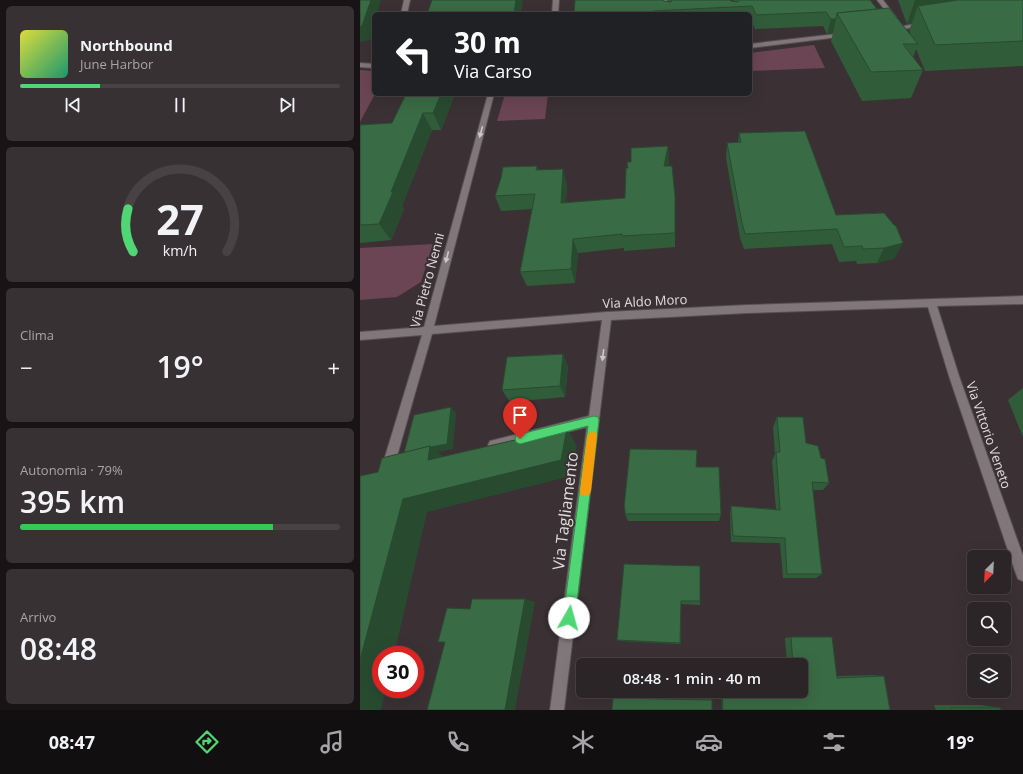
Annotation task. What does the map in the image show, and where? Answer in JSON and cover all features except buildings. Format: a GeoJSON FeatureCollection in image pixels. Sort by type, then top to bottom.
{"type":"FeatureCollection","features":[{"type":"Feature","properties":{"kind":"street"},"geometry":{"type":"LineString","coordinates":[[404,12],[407,0]]}},
{"type":"Feature","properties":{"kind":"street"},"geometry":{"type":"LineString","coordinates":[[555,12],[556,0]]}},
{"type":"Feature","properties":{"kind":"street"},"geometry":{"type":"LineString","coordinates":[[664,0],[667,12]]}},
{"type":"Feature","properties":{"kind":"street"},"geometry":{"type":"LineString","coordinates":[[880,0],[901,28]]}},
{"type":"Feature","properties":{"kind":"street"},"geometry":{"type":"LineString","coordinates":[[885,30],[929,24]]}},
{"type":"Feature","properties":{"kind":"street"},"geometry":{"type":"LineString","coordinates":[[752,46],[854,34]]}},
{"type":"Feature","properties":{"kind":"street"},"geometry":{"type":"LineString","coordinates":[[360,65],[372,66]]}},
{"type":"Feature","properties":{"kind":"street","name":"Via Pietro Nenni"},"geometry":{"type":"LineString","coordinates":[[401,469],[382,473],[428,331],[490,96]]}},
{"type":"Feature","properties":{"kind":"street","name":"Via Aldo Moro"},"geometry":{"type":"LineString","coordinates":[[360,336],[608,316],[747,309],[1023,300]]}},
{"type":"Feature","properties":{"kind":"street","name":"Via Vittorio Veneto"},"geometry":{"type":"LineString","coordinates":[[932,304],[954,376],[1023,574]]}},
{"type":"Feature","properties":{"kind":"street","name":"Via Tagliamento"},"geometry":{"type":"LineString","coordinates":[[557,710],[608,316]]}},
{"type":"Feature","properties":{"kind":"street"},"geometry":{"type":"LineString","coordinates":[[486,447],[594,420]]}},
{"type":"Feature","properties":{"kind":"shaded area"},"geometry":{"type":"Polygon","coordinates":[[[814,45],[825,68],[752,71],[752,53],[814,45]]]}},
{"type":"Feature","properties":{"kind":"shaded area"},"geometry":{"type":"Polygon","coordinates":[[[360,70],[372,71],[372,96],[374,96],[360,122],[360,70]]]}},
{"type":"Feature","properties":{"kind":"shaded area"},"geometry":{"type":"Polygon","coordinates":[[[504,96],[548,96],[545,119],[497,121],[504,96]]]}},
{"type":"Feature","properties":{"kind":"shaded area"},"geometry":{"type":"Polygon","coordinates":[[[433,244],[421,282],[397,297],[360,300],[360,248],[433,244]]]}},
{"type":"Feature","properties":{"kind":"slow traffic"},"geometry":{"type":"LineString","coordinates":[[585,491],[592,436]]}},
{"type":"Feature","properties":{"kind":"route"},"geometry":{"type":"LineString","coordinates":[[520,439],[594,420],[569,618]]}}]}
